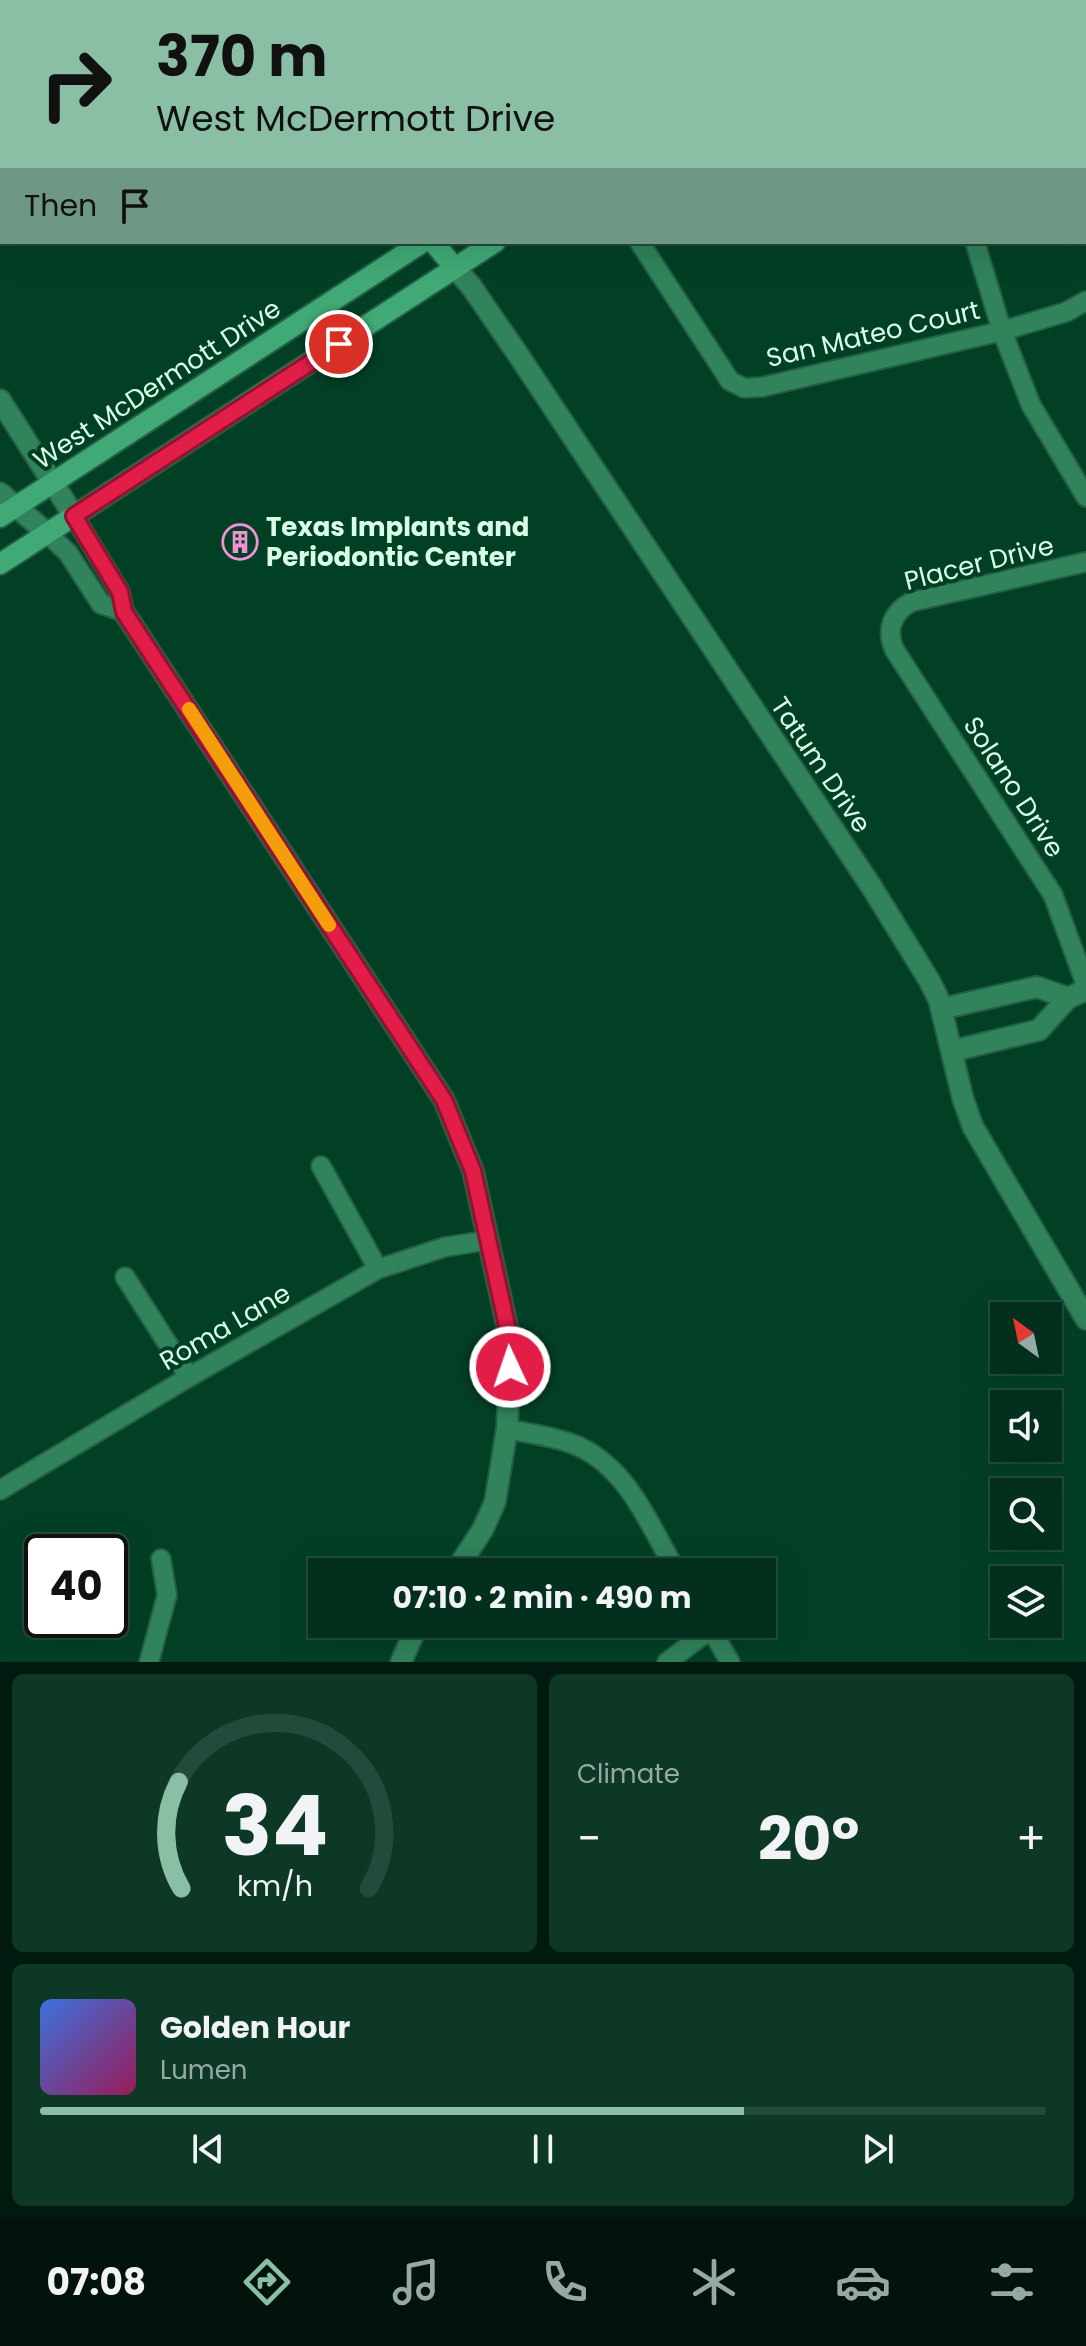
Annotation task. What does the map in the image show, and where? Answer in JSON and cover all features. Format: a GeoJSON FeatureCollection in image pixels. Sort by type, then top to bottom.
{"type":"FeatureCollection","features":[{"type":"Feature","properties":{"kind":"main road","name":"West McDermott Drive"},"geometry":{"type":"LineString","coordinates":[[8,512],[420,244]]}},
{"type":"Feature","properties":{"kind":"main road"},"geometry":{"type":"LineString","coordinates":[[435,244],[455,268]]}},
{"type":"Feature","properties":{"kind":"main road"},"geometry":{"type":"LineString","coordinates":[[0,564],[492,244]]}},
{"type":"Feature","properties":{"kind":"street","name":"San Mateo Court"},"geometry":{"type":"LineString","coordinates":[[641,244],[730,381],[744,388],[762,387],[1002,331],[1066,312],[1086,301]]}},
{"type":"Feature","properties":{"kind":"street"},"geometry":{"type":"LineString","coordinates":[[976,244],[1002,331],[1031,405],[1086,497]]}},
{"type":"Feature","properties":{"kind":"street","name":"Tatum Drive"},"geometry":{"type":"LineString","coordinates":[[455,268],[471,286],[871,886],[929,980],[941,1009],[973,1127],[1086,1319]]}},
{"type":"Feature","properties":{"kind":"street"},"geometry":{"type":"LineString","coordinates":[[0,400],[120,592],[124,612],[444,1100],[473,1171],[511,1344],[507,1429],[495,1502],[483,1529],[464,1558]]}},
{"type":"Feature","properties":{"kind":"street"},"geometry":{"type":"LineString","coordinates":[[0,493],[8,512],[47,533],[68,553],[101,604],[124,612]]}},
{"type":"Feature","properties":{"kind":"street","name":"Placer Drive"},"geometry":{"type":"LineString","coordinates":[[891,622],[911,602],[1086,562]]}},
{"type":"Feature","properties":{"kind":"street","name":"Solano Drive"},"geometry":{"type":"LineString","coordinates":[[891,622],[894,649],[1053,895],[1080,991]]}},
{"type":"Feature","properties":{"kind":"street"},"geometry":{"type":"LineString","coordinates":[[941,1009],[1037,987],[1080,991]]}},
{"type":"Feature","properties":{"kind":"street"},"geometry":{"type":"LineString","coordinates":[[952,1051],[1039,1030],[1080,991]]}},
{"type":"Feature","properties":{"kind":"street"},"geometry":{"type":"LineString","coordinates":[[321,1166],[378,1269]]}},
{"type":"Feature","properties":{"kind":"street","name":"Roma Lane"},"geometry":{"type":"LineString","coordinates":[[0,1490],[378,1269],[445,1247],[489,1240]]}},
{"type":"Feature","properties":{"kind":"street"},"geometry":{"type":"LineString","coordinates":[[125,1277],[189,1377]]}},
{"type":"Feature","properties":{"kind":"street"},"geometry":{"type":"LineString","coordinates":[[507,1429],[579,1447],[604,1461],[629,1486],[669,1558]]}},
{"type":"Feature","properties":{"kind":"street"},"geometry":{"type":"LineString","coordinates":[[149,1662],[167,1595],[161,1559]]}},
{"type":"Feature","properties":{"kind":"street"},"geometry":{"type":"LineString","coordinates":[[401,1662],[412,1638]]}},
{"type":"Feature","properties":{"kind":"street"},"geometry":{"type":"LineString","coordinates":[[667,1662],[696,1638]]}},
{"type":"Feature","properties":{"kind":"street"},"geometry":{"type":"LineString","coordinates":[[716,1638],[730,1662]]}},
{"type":"Feature","properties":{"kind":"slow traffic"},"geometry":{"type":"LineString","coordinates":[[189,709],[329,925]]}},
{"type":"Feature","properties":{"kind":"place","name":"Texas Implants and Periodontic Center"},"geometry":{"type":"Point","coordinates":[240,542]}},
{"type":"Feature","properties":{"kind":"route"},"geometry":{"type":"LineString","coordinates":[[339,344],[74,516],[120,592],[124,612],[444,1100],[473,1171],[511,1344],[510,1367]]}}]}
